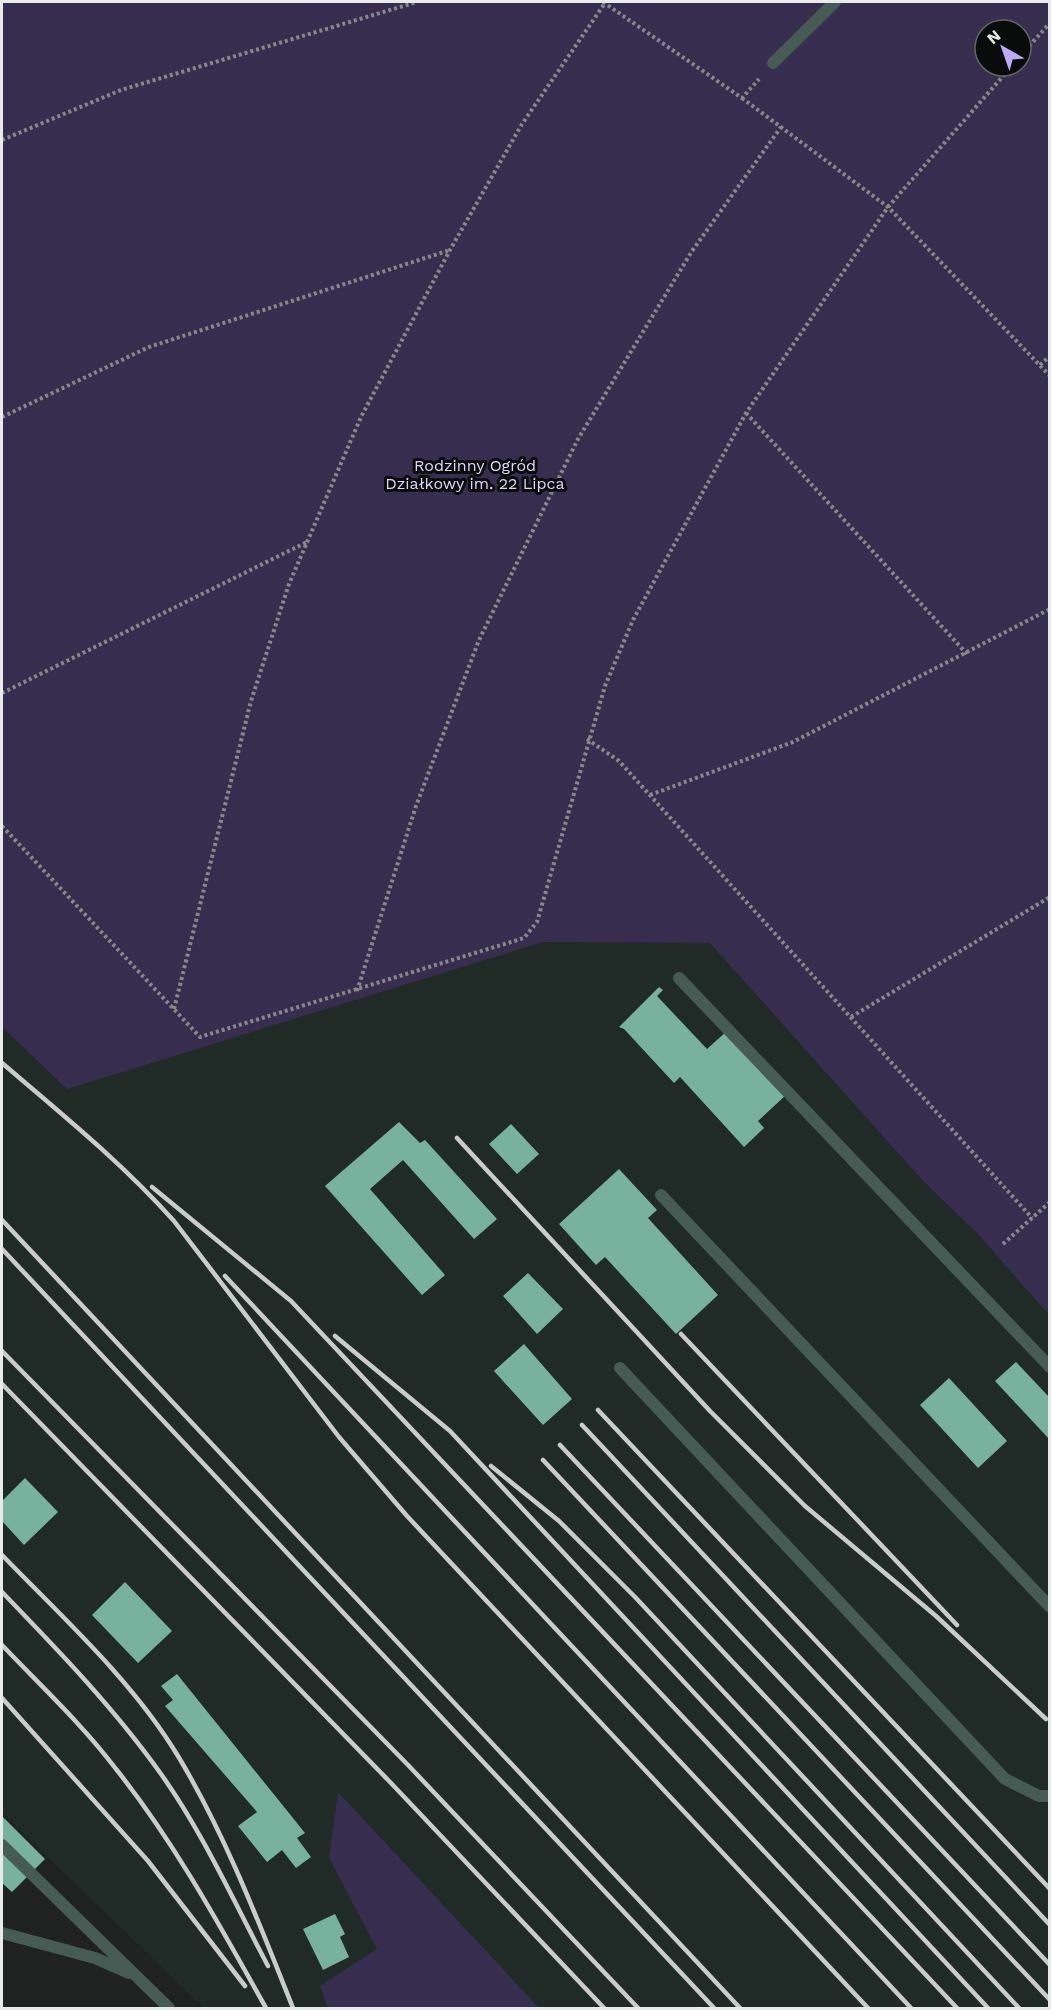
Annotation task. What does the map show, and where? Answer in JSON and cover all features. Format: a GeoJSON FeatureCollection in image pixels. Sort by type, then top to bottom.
{"type":"FeatureCollection","features":[{"type":"Feature","properties":{"kind":"lane"},"geometry":{"type":"LineString","coordinates":[[773,63],[835,2]]}},
{"type":"Feature","properties":{"kind":"lane"},"geometry":{"type":"LineString","coordinates":[[680,978],[1050,1367]]}},
{"type":"Feature","properties":{"kind":"lane"},"geometry":{"type":"LineString","coordinates":[[661,1195],[1050,1607]]}},
{"type":"Feature","properties":{"kind":"lane"},"geometry":{"type":"LineString","coordinates":[[620,1368],[1005,1779],[1039,1796],[1050,1796]]}},
{"type":"Feature","properties":{"kind":"lane"},"geometry":{"type":"LineString","coordinates":[[2,1845],[169,2008]]}},
{"type":"Feature","properties":{"kind":"lane"},"geometry":{"type":"LineString","coordinates":[[2,1933],[95,1958],[137,1976]]}},
{"type":"Feature","properties":{"kind":"path"},"geometry":{"type":"LineString","coordinates":[[2,140],[122,90],[417,2]]}},
{"type":"Feature","properties":{"kind":"path"},"geometry":{"type":"LineString","coordinates":[[174,1009],[251,701],[289,584],[361,417],[450,250],[522,124],[604,2],[742,98],[888,207],[1050,376]]}},
{"type":"Feature","properties":{"kind":"path"},"geometry":{"type":"LineString","coordinates":[[1033,42],[1050,23]]}},
{"type":"Feature","properties":{"kind":"path"},"geometry":{"type":"LineString","coordinates":[[742,98],[773,63]]}},
{"type":"Feature","properties":{"kind":"path"},"geometry":{"type":"LineString","coordinates":[[2,826],[200,1037],[357,991],[524,938],[537,922],[605,686],[633,620],[746,413],[888,207],[1001,78]]}},
{"type":"Feature","properties":{"kind":"path"},"geometry":{"type":"LineString","coordinates":[[357,991],[416,806],[479,640],[578,439],[692,251],[781,127]]}},
{"type":"Feature","properties":{"kind":"path"},"geometry":{"type":"LineString","coordinates":[[2,417],[149,347],[450,250]]}},
{"type":"Feature","properties":{"kind":"path"},"geometry":{"type":"LineString","coordinates":[[1040,366],[1050,356]]}},
{"type":"Feature","properties":{"kind":"path"},"geometry":{"type":"LineString","coordinates":[[746,413],[967,654]]}},
{"type":"Feature","properties":{"kind":"path"},"geometry":{"type":"LineString","coordinates":[[2,693],[307,542]]}},
{"type":"Feature","properties":{"kind":"path"},"geometry":{"type":"LineString","coordinates":[[650,795],[793,742],[967,654],[1050,609]]}},
{"type":"Feature","properties":{"kind":"path"},"geometry":{"type":"LineString","coordinates":[[588,740],[618,760],[1032,1218]]}},
{"type":"Feature","properties":{"kind":"path"},"geometry":{"type":"LineString","coordinates":[[851,1017],[1050,897]]}},
{"type":"Feature","properties":{"kind":"path"},"geometry":{"type":"LineString","coordinates":[[1003,1244],[1050,1202]]}},
{"type":"Feature","properties":{"kind":"shaded area"},"geometry":{"type":"Polygon","coordinates":[[[543,942],[711,943],[924,1182],[977,1233],[1049,1315],[1049,2008],[204,2008],[2,1813],[2,1027],[62,1084],[543,942]]]}},
{"type":"Feature","properties":{"kind":"green space","name":"Rodzinny Ogród Działkowy im. 22 Lipca"},"geometry":{"type":"Polygon","coordinates":[[[2,2],[1049,2],[1049,1315],[977,1233],[924,1182],[710,943],[543,942],[67,1089],[2,1027],[2,2]]]}},
{"type":"Feature","properties":{"kind":"green space"},"geometry":{"type":"Polygon","coordinates":[[[338,1792],[539,2008],[328,2008],[320,1986],[377,1949],[329,1858],[338,1792]]]}},
{"type":"Feature","properties":{"kind":"building"},"geometry":{"type":"Polygon","coordinates":[[[659,987],[663,990],[657,996],[707,1049],[727,1031],[786,1095],[758,1121],[764,1128],[744,1147],[680,1077],[674,1083],[624,1029],[619,1027],[659,987]]]}},
{"type":"Feature","properties":{"kind":"building"},"geometry":{"type":"Polygon","coordinates":[[[399,1122],[420,1143],[425,1140],[497,1219],[474,1239],[403,1160],[370,1189],[445,1275],[422,1295],[325,1186],[399,1122]]]}},
{"type":"Feature","properties":{"kind":"building"},"geometry":{"type":"Polygon","coordinates":[[[511,1124],[539,1154],[517,1174],[489,1144],[511,1124]]]}},
{"type":"Feature","properties":{"kind":"building"},"geometry":{"type":"Polygon","coordinates":[[[619,1169],[657,1210],[648,1218],[718,1295],[676,1334],[605,1257],[596,1265],[559,1224],[619,1169]]]}},
{"type":"Feature","properties":{"kind":"building"},"geometry":{"type":"Polygon","coordinates":[[[528,1273],[563,1309],[537,1334],[503,1296],[528,1273]]]}},
{"type":"Feature","properties":{"kind":"building"},"geometry":{"type":"Polygon","coordinates":[[[524,1344],[572,1399],[543,1425],[494,1371],[524,1344]]]}},
{"type":"Feature","properties":{"kind":"building"},"geometry":{"type":"Polygon","coordinates":[[[1016,1362],[1050,1398],[1050,1440],[995,1381],[1016,1362]]]}},
{"type":"Feature","properties":{"kind":"building"},"geometry":{"type":"Polygon","coordinates":[[[949,1378],[1007,1441],[978,1468],[920,1405],[949,1378]]]}},
{"type":"Feature","properties":{"kind":"building"},"geometry":{"type":"Polygon","coordinates":[[[25,1478],[58,1512],[24,1545],[2,1521],[2,1501],[25,1478]]]}},
{"type":"Feature","properties":{"kind":"building"},"geometry":{"type":"Polygon","coordinates":[[[125,1582],[172,1631],[138,1663],[92,1615],[125,1582]]]}},
{"type":"Feature","properties":{"kind":"building"},"geometry":{"type":"Polygon","coordinates":[[[177,1674],[305,1833],[297,1838],[311,1857],[296,1868],[282,1850],[267,1862],[238,1826],[257,1812],[165,1706],[173,1700],[161,1686],[177,1674]]]}},
{"type":"Feature","properties":{"kind":"building"},"geometry":{"type":"Polygon","coordinates":[[[2,1816],[45,1859],[12,1892],[2,1883],[2,1816]]]}},
{"type":"Feature","properties":{"kind":"building"},"geometry":{"type":"Polygon","coordinates":[[[335,1914],[345,1934],[340,1937],[349,1957],[323,1970],[303,1929],[335,1914]]]}},
{"type":"Feature","properties":{"kind":"railway"},"geometry":{"type":"LineString","coordinates":[[2,1063],[113,1159],[174,1221],[339,1437],[407,1516],[868,2008]]}},
{"type":"Feature","properties":{"kind":"railway"},"geometry":{"type":"LineString","coordinates":[[457,1138],[710,1411],[805,1506],[936,1616],[1046,1719]]}},
{"type":"Feature","properties":{"kind":"railway"},"geometry":{"type":"LineString","coordinates":[[152,1187],[291,1301],[957,2008]]}},
{"type":"Feature","properties":{"kind":"railway"},"geometry":{"type":"LineString","coordinates":[[2,1220],[740,2008]]}},
{"type":"Feature","properties":{"kind":"railway"},"geometry":{"type":"LineString","coordinates":[[2,1249],[714,2008]]}},
{"type":"Feature","properties":{"kind":"railway"},"geometry":{"type":"LineString","coordinates":[[225,1276],[911,2008]]}},
{"type":"Feature","properties":{"kind":"railway"},"geometry":{"type":"LineString","coordinates":[[681,1334],[957,1625]]}},
{"type":"Feature","properties":{"kind":"railway"},"geometry":{"type":"LineString","coordinates":[[335,1336],[450,1431],[988,2008]]}},
{"type":"Feature","properties":{"kind":"railway"},"geometry":{"type":"LineString","coordinates":[[2,1351],[408,1765],[638,2008]]}},
{"type":"Feature","properties":{"kind":"railway"},"geometry":{"type":"LineString","coordinates":[[2,1384],[390,1782],[604,2008]]}},
{"type":"Feature","properties":{"kind":"railway"},"geometry":{"type":"LineString","coordinates":[[598,1410],[1050,1889]]}},
{"type":"Feature","properties":{"kind":"railway"},"geometry":{"type":"LineString","coordinates":[[582,1425],[1050,1925]]}},
{"type":"Feature","properties":{"kind":"railway"},"geometry":{"type":"LineString","coordinates":[[560,1445],[1050,1965]]}},
{"type":"Feature","properties":{"kind":"railway"},"geometry":{"type":"LineString","coordinates":[[543,1460],[1050,2000]]}},
{"type":"Feature","properties":{"kind":"railway"},"geometry":{"type":"LineString","coordinates":[[491,1466],[559,1521],[635,1597],[1019,2008]]}},
{"type":"Feature","properties":{"kind":"railway"},"geometry":{"type":"LineString","coordinates":[[2,1555],[96,1651],[140,1701],[178,1756],[227,1848],[293,2008]]}},
{"type":"Feature","properties":{"kind":"railway"},"geometry":{"type":"LineString","coordinates":[[2,1592],[105,1703],[161,1774],[191,1820],[268,1966]]}},
{"type":"Feature","properties":{"kind":"railway"},"geometry":{"type":"LineString","coordinates":[[2,1645],[89,1736],[137,1797],[196,1885],[266,2008]]}},
{"type":"Feature","properties":{"kind":"railway"},"geometry":{"type":"LineString","coordinates":[[2,1698],[148,1861],[245,1986]]}}]}
